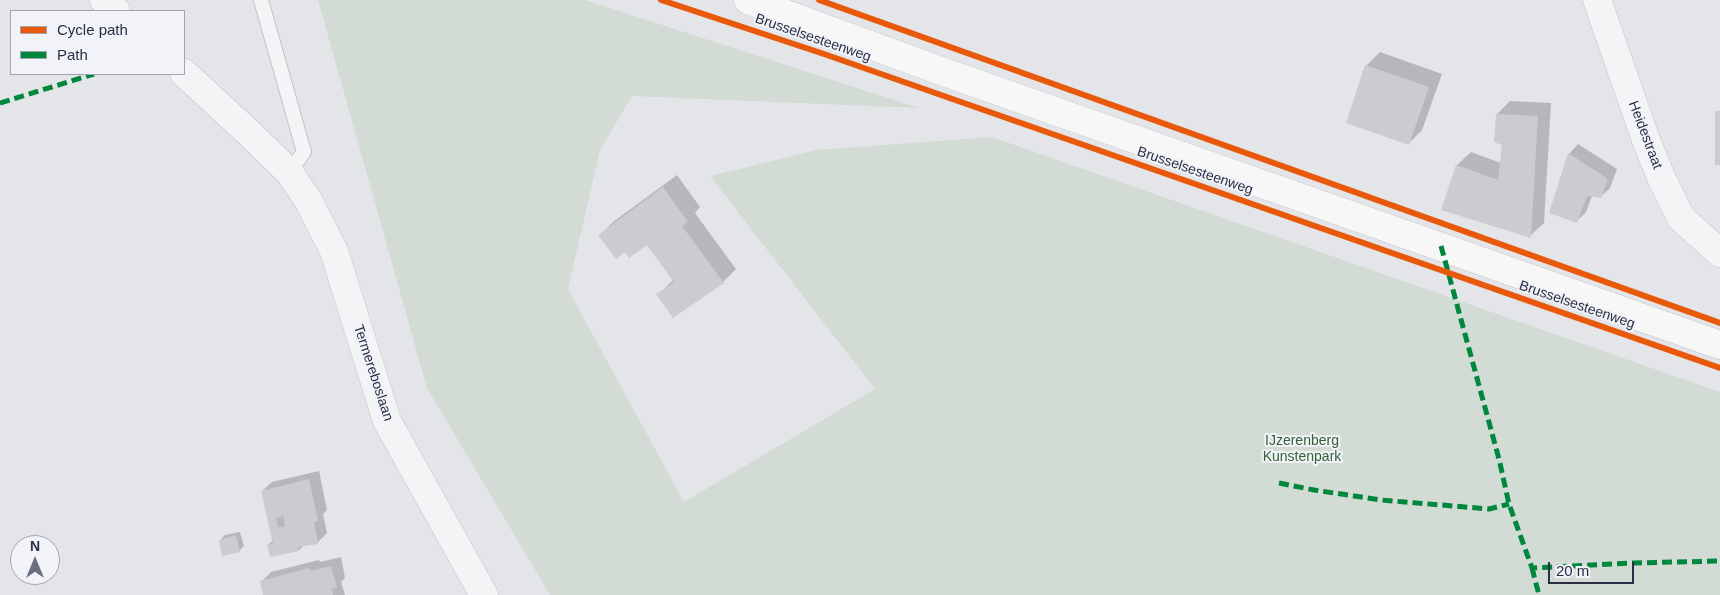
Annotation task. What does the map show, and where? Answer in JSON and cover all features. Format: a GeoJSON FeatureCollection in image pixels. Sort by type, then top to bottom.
{"type":"FeatureCollection","features":[{"type":"Feature","properties":{"kind":"main road","name":"Brusselsesteenweg"},"geometry":{"type":"LineString","coordinates":[[748,0],[941,71],[1720,345]]}},
{"type":"Feature","properties":{"kind":"street"},"geometry":{"type":"LineString","coordinates":[[104,0],[115,10]]}},
{"type":"Feature","properties":{"kind":"street","name":"Heidestraat"},"geometry":{"type":"LineString","coordinates":[[1597,0],[1646,140],[1661,177],[1682,218],[1720,253]]}},
{"type":"Feature","properties":{"kind":"street","name":"Termereboslaan"},"geometry":{"type":"LineString","coordinates":[[185,74],[250,133],[289,172],[308,200],[334,251],[387,422],[484,595]]}},
{"type":"Feature","properties":{"kind":"lane"},"geometry":{"type":"LineString","coordinates":[[261,0],[304,152],[289,172]]}},
{"type":"Feature","properties":{"kind":"green space","name":"IJzerenberg Kunstenpark"},"geometry":{"type":"Polygon","coordinates":[[[318,0],[585,0],[919,108],[632,96],[600,150],[568,289],[684,502],[875,389],[710,176],[817,150],[992,137],[1720,392],[1720,595],[550,595],[427,388],[318,0]]]}},
{"type":"Feature","properties":{"kind":"building"},"geometry":{"type":"Polygon","coordinates":[[[1365,65],[1429,87],[1409,145],[1346,123],[1365,65]]]}},
{"type":"Feature","properties":{"kind":"building"},"geometry":{"type":"Polygon","coordinates":[[[1715,111],[1720,111],[1720,165],[1715,165],[1715,111]]]}},
{"type":"Feature","properties":{"kind":"building"},"geometry":{"type":"Polygon","coordinates":[[[1496,114],[1538,116],[1531,238],[1441,210],[1456,165],[1498,180],[1502,145],[1494,142],[1496,114]]]}},
{"type":"Feature","properties":{"kind":"building"},"geometry":{"type":"Polygon","coordinates":[[[1568,153],[1608,179],[1601,198],[1587,196],[1577,223],[1549,213],[1568,153]]]}},
{"type":"Feature","properties":{"kind":"building"},"geometry":{"type":"Polygon","coordinates":[[[663,187],[688,222],[682,226],[724,283],[673,318],[656,294],[674,282],[647,245],[629,258],[625,252],[616,259],[598,235],[663,187]]]}},
{"type":"Feature","properties":{"kind":"building"},"geometry":{"type":"Polygon","coordinates":[[[309,479],[318,521],[314,522],[318,544],[298,547],[299,551],[270,557],[267,545],[273,544],[261,491],[309,479]],[[283,516],[276,518],[278,527],[285,526],[283,516]]]}},
{"type":"Feature","properties":{"kind":"building"},"geometry":{"type":"Polygon","coordinates":[[[236,535],[240,552],[222,556],[219,540],[236,535]]]}},
{"type":"Feature","properties":{"kind":"building"},"geometry":{"type":"Polygon","coordinates":[[[331,566],[337,588],[332,589],[333,595],[263,595],[260,581],[309,568],[310,571],[331,566]]]}},
{"type":"Feature","properties":{"kind":"marked path"},"geometry":{"type":"LineString","coordinates":[[0,103],[91,75]]}},
{"type":"Feature","properties":{"kind":"marked path"},"geometry":{"type":"LineString","coordinates":[[1441,246],[1499,459],[1509,504],[1532,568],[1720,561]]}},
{"type":"Feature","properties":{"kind":"marked path"},"geometry":{"type":"LineString","coordinates":[[1279,483],[1381,500],[1489,509],[1509,504]]}},
{"type":"Feature","properties":{"kind":"marked path"},"geometry":{"type":"LineString","coordinates":[[1532,568],[1539,595]]}},
{"type":"Feature","properties":{"kind":"cycle path"},"geometry":{"type":"LineString","coordinates":[[661,0],[824,54],[1720,368]]}},
{"type":"Feature","properties":{"kind":"cycle path"},"geometry":{"type":"LineString","coordinates":[[819,0],[1720,323]]}}]}
